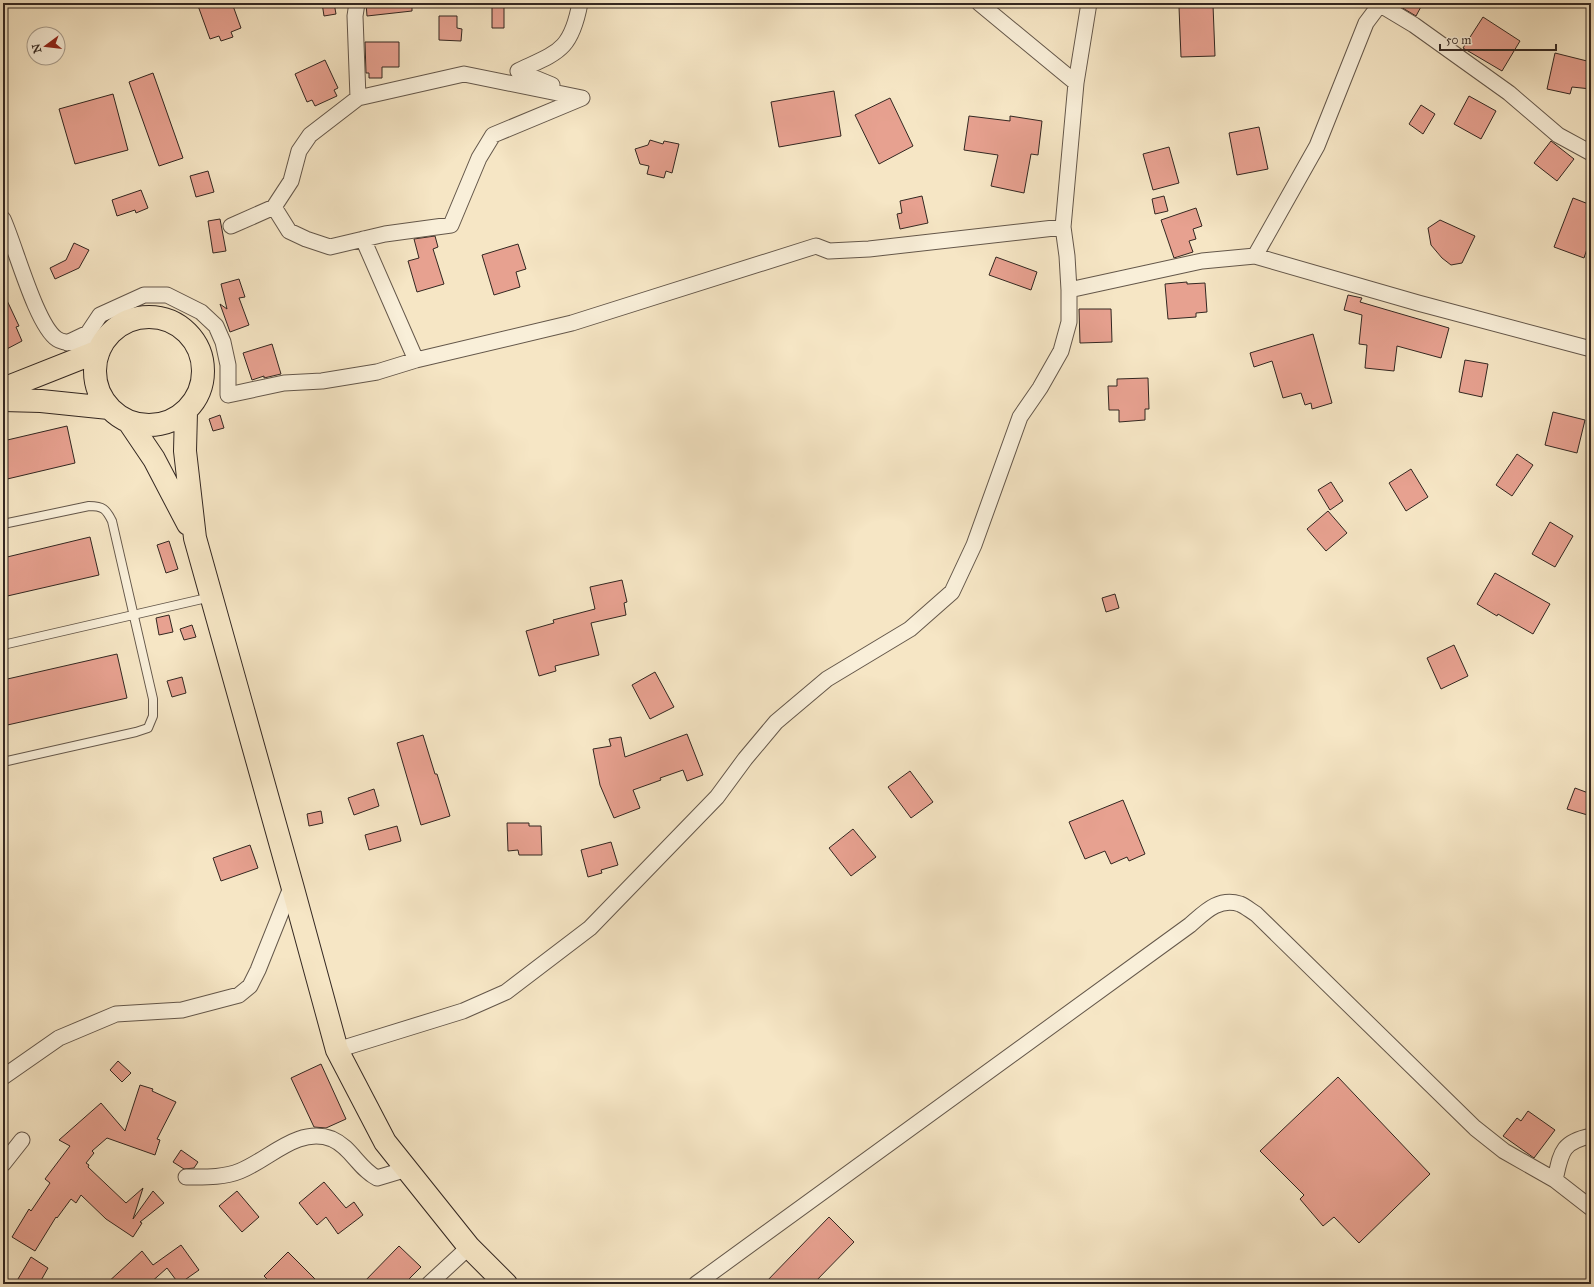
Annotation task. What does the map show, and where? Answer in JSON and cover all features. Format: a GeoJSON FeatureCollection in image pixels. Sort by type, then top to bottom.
{"type":"FeatureCollection","features":[{"type":"Feature","properties":{"kind":"main road"},"geometry":{"type":"LineString","coordinates":[[146,317],[169,321],[185,331],[196,345],[201,356],[203,368],[202,380],[194,403],[186,412],[165,424],[153,426],[141,425],[129,422],[118,416],[109,408],[102,398],[96,381],[96,363],[102,346],[113,331],[134,319],[146,317]]}},
{"type":"Feature","properties":{"kind":"main road"},"geometry":{"type":"LineString","coordinates":[[3,389],[102,346]]}},
{"type":"Feature","properties":{"kind":"main road"},"geometry":{"type":"LineString","coordinates":[[3,400],[41,401],[109,408]]}},
{"type":"Feature","properties":{"kind":"main road"},"geometry":{"type":"LineString","coordinates":[[186,412],[186,463],[194,538],[337,1050],[385,1142],[469,1247],[506,1284]]}},
{"type":"Feature","properties":{"kind":"main road"},"geometry":{"type":"LineString","coordinates":[[129,422],[154,458],[194,538]]}},
{"type":"Feature","properties":{"kind":"street"},"geometry":{"type":"LineString","coordinates":[[357,3],[355,16],[358,98]]}},
{"type":"Feature","properties":{"kind":"street"},"geometry":{"type":"LineString","coordinates":[[580,3],[578,14],[568,40],[557,52],[518,71],[582,98]]}},
{"type":"Feature","properties":{"kind":"street"},"geometry":{"type":"LineString","coordinates":[[979,3],[1076,83]]}},
{"type":"Feature","properties":{"kind":"street"},"geometry":{"type":"LineString","coordinates":[[337,1050],[463,1011],[506,992],[590,928],[717,797],[776,722],[827,679],[910,629],[952,592],[974,545],[1020,417],[1040,388],[1061,351],[1068,322],[1069,290],[1067,256],[1063,227],[1076,83],[1089,3]]}},
{"type":"Feature","properties":{"kind":"street"},"geometry":{"type":"LineString","coordinates":[[1255,256],[1317,146],[1366,23],[1380,4],[1414,25],[1509,93],[1558,135],[1591,153]]}},
{"type":"Feature","properties":{"kind":"street"},"geometry":{"type":"LineString","coordinates":[[231,226],[274,207],[291,181],[299,151],[310,135],[358,98],[464,74],[582,98]]}},
{"type":"Feature","properties":{"kind":"street"},"geometry":{"type":"LineString","coordinates":[[274,207],[289,231],[306,240],[330,248],[385,234],[452,226],[479,158],[493,135],[582,98]]}},
{"type":"Feature","properties":{"kind":"street"},"geometry":{"type":"LineString","coordinates":[[3,219],[40,314],[49,332],[57,340],[67,343],[102,346]]}},
{"type":"Feature","properties":{"kind":"street"},"geometry":{"type":"LineString","coordinates":[[67,343],[88,333],[100,315],[144,295],[166,295],[201,312],[216,326],[228,365],[228,395],[284,383],[322,381],[377,372],[416,360],[572,323],[816,246],[829,251],[863,249],[1063,227]]}},
{"type":"Feature","properties":{"kind":"street"},"geometry":{"type":"LineString","coordinates":[[363,239],[416,360]]}},
{"type":"Feature","properties":{"kind":"street"},"geometry":{"type":"LineString","coordinates":[[1069,290],[1202,261],[1255,256],[1418,303],[1591,349]]}},
{"type":"Feature","properties":{"kind":"street"},"geometry":{"type":"LineString","coordinates":[[3,1078],[60,1038],[116,1014],[182,1010],[239,995],[250,986],[258,970],[292,885]]}},
{"type":"Feature","properties":{"kind":"street"},"geometry":{"type":"LineString","coordinates":[[696,1284],[1190,925],[1212,906],[1229,902],[1240,905],[1256,914],[1475,1128],[1504,1151],[1555,1180],[1591,1208]]}},
{"type":"Feature","properties":{"kind":"street"},"geometry":{"type":"LineString","coordinates":[[186,1177],[221,1176],[240,1171],[298,1138],[314,1135],[332,1139],[350,1152],[370,1174],[378,1178],[407,1169]]}},
{"type":"Feature","properties":{"kind":"street"},"geometry":{"type":"LineString","coordinates":[[1555,1180],[1560,1154],[1569,1144],[1579,1138],[1591,1136]]}},
{"type":"Feature","properties":{"kind":"street"},"geometry":{"type":"LineString","coordinates":[[3,1164],[22,1140]]}},
{"type":"Feature","properties":{"kind":"street"},"geometry":{"type":"LineString","coordinates":[[429,1284],[469,1247]]}},
{"type":"Feature","properties":{"kind":"lane"},"geometry":{"type":"LineString","coordinates":[[3,524],[89,506],[98,506],[107,511],[112,521],[153,699],[153,716],[148,728],[3,762]]}},
{"type":"Feature","properties":{"kind":"lane"},"geometry":{"type":"LineString","coordinates":[[3,645],[211,597]]}},
{"type":"Feature","properties":{"kind":"building"},"geometry":{"type":"Polygon","coordinates":[[[197,3],[232,3],[241,28],[231,32],[233,37],[221,41],[219,36],[210,39],[197,3]]]}},
{"type":"Feature","properties":{"kind":"building"},"geometry":{"type":"Polygon","coordinates":[[[322,3],[334,3],[336,14],[324,16],[322,3]]]}},
{"type":"Feature","properties":{"kind":"building"},"geometry":{"type":"Polygon","coordinates":[[[366,3],[412,3],[412,11],[367,16],[366,3]]]}},
{"type":"Feature","properties":{"kind":"building"},"geometry":{"type":"Polygon","coordinates":[[[492,3],[504,4],[504,28],[492,28],[492,3]]]}},
{"type":"Feature","properties":{"kind":"building"},"geometry":{"type":"Polygon","coordinates":[[[1403,3],[1423,3],[1416,16],[1401,7],[1403,3]]]}},
{"type":"Feature","properties":{"kind":"building"},"geometry":{"type":"Polygon","coordinates":[[[1213,5],[1215,56],[1181,57],[1179,7],[1213,5]]]}},
{"type":"Feature","properties":{"kind":"building"},"geometry":{"type":"Polygon","coordinates":[[[439,16],[457,16],[457,28],[462,29],[461,41],[439,40],[439,16]]]}},
{"type":"Feature","properties":{"kind":"building"},"geometry":{"type":"Polygon","coordinates":[[[1483,17],[1520,41],[1502,71],[1463,48],[1483,17]]]}},
{"type":"Feature","properties":{"kind":"building"},"geometry":{"type":"Polygon","coordinates":[[[365,42],[399,42],[399,67],[382,67],[382,78],[369,78],[369,73],[366,73],[365,42]]]}},
{"type":"Feature","properties":{"kind":"building"},"geometry":{"type":"Polygon","coordinates":[[[1555,53],[1591,62],[1591,89],[1572,87],[1570,94],[1547,89],[1555,53]]]}},
{"type":"Feature","properties":{"kind":"building"},"geometry":{"type":"Polygon","coordinates":[[[325,60],[338,88],[334,90],[337,96],[315,106],[312,100],[307,102],[295,74],[325,60]]]}},
{"type":"Feature","properties":{"kind":"building"},"geometry":{"type":"Polygon","coordinates":[[[153,73],[183,158],[159,166],[129,82],[153,73]]]}},
{"type":"Feature","properties":{"kind":"building"},"geometry":{"type":"Polygon","coordinates":[[[834,91],[841,136],[779,147],[771,102],[834,91]]]}},
{"type":"Feature","properties":{"kind":"building"},"geometry":{"type":"Polygon","coordinates":[[[113,94],[128,150],[75,164],[59,109],[113,94]]]}},
{"type":"Feature","properties":{"kind":"building"},"geometry":{"type":"Polygon","coordinates":[[[1469,96],[1496,111],[1481,139],[1454,124],[1469,96]]]}},
{"type":"Feature","properties":{"kind":"building"},"geometry":{"type":"Polygon","coordinates":[[[890,98],[913,146],[879,164],[855,115],[890,98]]]}},
{"type":"Feature","properties":{"kind":"building"},"geometry":{"type":"Polygon","coordinates":[[[1421,105],[1435,114],[1423,134],[1409,124],[1421,105]]]}},
{"type":"Feature","properties":{"kind":"building"},"geometry":{"type":"Polygon","coordinates":[[[969,116],[1010,121],[1010,116],[1042,121],[1038,155],[1031,154],[1024,193],[991,186],[998,155],[964,150],[969,116]]]}},
{"type":"Feature","properties":{"kind":"building"},"geometry":{"type":"Polygon","coordinates":[[[1259,127],[1268,169],[1237,175],[1229,133],[1259,127]]]}},
{"type":"Feature","properties":{"kind":"building"},"geometry":{"type":"Polygon","coordinates":[[[650,140],[663,144],[664,141],[679,144],[672,173],[666,171],[664,178],[647,174],[649,166],[640,164],[635,149],[648,145],[650,140]]]}},
{"type":"Feature","properties":{"kind":"building"},"geometry":{"type":"Polygon","coordinates":[[[1551,141],[1574,159],[1557,181],[1534,163],[1551,141]]]}},
{"type":"Feature","properties":{"kind":"building"},"geometry":{"type":"Polygon","coordinates":[[[1169,147],[1179,183],[1153,190],[1143,154],[1169,147]]]}},
{"type":"Feature","properties":{"kind":"building"},"geometry":{"type":"Polygon","coordinates":[[[208,171],[214,192],[196,197],[190,176],[208,171]]]}},
{"type":"Feature","properties":{"kind":"building"},"geometry":{"type":"Polygon","coordinates":[[[141,190],[148,208],[136,213],[135,210],[117,216],[112,200],[141,190]]]}},
{"type":"Feature","properties":{"kind":"building"},"geometry":{"type":"Polygon","coordinates":[[[922,196],[928,223],[900,229],[897,214],[902,213],[900,201],[922,196]]]}},
{"type":"Feature","properties":{"kind":"building"},"geometry":{"type":"Polygon","coordinates":[[[1164,196],[1168,211],[1155,214],[1152,199],[1164,196]]]}},
{"type":"Feature","properties":{"kind":"building"},"geometry":{"type":"Polygon","coordinates":[[[1573,198],[1591,205],[1591,250],[1587,249],[1584,258],[1554,247],[1573,198]]]}},
{"type":"Feature","properties":{"kind":"building"},"geometry":{"type":"Polygon","coordinates":[[[1196,208],[1202,226],[1193,229],[1196,239],[1189,241],[1193,252],[1174,258],[1161,220],[1196,208]]]}},
{"type":"Feature","properties":{"kind":"building"},"geometry":{"type":"Polygon","coordinates":[[[220,219],[226,251],[213,253],[208,221],[220,219]]]}},
{"type":"Feature","properties":{"kind":"building"},"geometry":{"type":"Polygon","coordinates":[[[1440,220],[1475,236],[1462,263],[1451,265],[1442,258],[1431,245],[1428,228],[1440,220]]]}},
{"type":"Feature","properties":{"kind":"building"},"geometry":{"type":"Polygon","coordinates":[[[435,236],[438,247],[433,249],[444,284],[417,292],[408,261],[419,258],[414,239],[435,236]]]}},
{"type":"Feature","properties":{"kind":"building"},"geometry":{"type":"Polygon","coordinates":[[[74,243],[89,250],[79,268],[55,279],[50,268],[66,260],[74,243]]]}},
{"type":"Feature","properties":{"kind":"building"},"geometry":{"type":"Polygon","coordinates":[[[518,244],[526,269],[516,272],[520,287],[494,295],[482,255],[518,244]]]}},
{"type":"Feature","properties":{"kind":"building"},"geometry":{"type":"Polygon","coordinates":[[[996,257],[1037,272],[1031,290],[989,275],[996,257]]]}},
{"type":"Feature","properties":{"kind":"building"},"geometry":{"type":"Polygon","coordinates":[[[239,279],[245,297],[239,298],[249,325],[230,332],[220,304],[227,309],[221,284],[239,279]]]}},
{"type":"Feature","properties":{"kind":"building"},"geometry":{"type":"Polygon","coordinates":[[[1187,282],[1187,284],[1205,283],[1207,312],[1196,313],[1196,317],[1168,319],[1165,284],[1187,282]]]}},
{"type":"Feature","properties":{"kind":"building"},"geometry":{"type":"Polygon","coordinates":[[[3,292],[19,326],[16,327],[22,341],[3,351],[3,292]]]}},
{"type":"Feature","properties":{"kind":"building"},"geometry":{"type":"Polygon","coordinates":[[[1348,295],[1362,298],[1360,302],[1449,328],[1441,358],[1397,346],[1394,371],[1365,368],[1367,345],[1359,344],[1362,315],[1344,310],[1348,295]]]}},
{"type":"Feature","properties":{"kind":"building"},"geometry":{"type":"Polygon","coordinates":[[[1079,309],[1111,309],[1112,342],[1080,343],[1079,309]]]}},
{"type":"Feature","properties":{"kind":"building"},"geometry":{"type":"Polygon","coordinates":[[[1313,334],[1332,403],[1312,409],[1311,403],[1305,405],[1301,393],[1283,398],[1272,361],[1254,367],[1250,353],[1313,334]]]}},
{"type":"Feature","properties":{"kind":"building"},"geometry":{"type":"Polygon","coordinates":[[[272,344],[281,374],[264,378],[264,376],[252,380],[243,353],[272,344]]]}},
{"type":"Feature","properties":{"kind":"building"},"geometry":{"type":"Polygon","coordinates":[[[1465,360],[1488,364],[1482,397],[1459,392],[1465,360]]]}},
{"type":"Feature","properties":{"kind":"building"},"geometry":{"type":"Polygon","coordinates":[[[1148,378],[1149,409],[1145,409],[1145,420],[1119,422],[1119,410],[1109,410],[1108,386],[1117,386],[1117,379],[1148,378]]]}},
{"type":"Feature","properties":{"kind":"building"},"geometry":{"type":"Polygon","coordinates":[[[1553,412],[1585,420],[1577,453],[1545,445],[1553,412]]]}},
{"type":"Feature","properties":{"kind":"building"},"geometry":{"type":"Polygon","coordinates":[[[220,415],[224,428],[213,431],[209,419],[220,415]]]}},
{"type":"Feature","properties":{"kind":"building"},"geometry":{"type":"Polygon","coordinates":[[[67,426],[75,463],[3,480],[3,441],[67,426]]]}},
{"type":"Feature","properties":{"kind":"building"},"geometry":{"type":"Polygon","coordinates":[[[1517,454],[1533,465],[1512,496],[1496,485],[1517,454]]]}},
{"type":"Feature","properties":{"kind":"building"},"geometry":{"type":"Polygon","coordinates":[[[1411,469],[1428,497],[1406,511],[1389,483],[1411,469]]]}},
{"type":"Feature","properties":{"kind":"building"},"geometry":{"type":"Polygon","coordinates":[[[1331,482],[1343,501],[1330,510],[1318,490],[1331,482]]]}},
{"type":"Feature","properties":{"kind":"building"},"geometry":{"type":"Polygon","coordinates":[[[1328,511],[1347,533],[1326,551],[1307,529],[1328,511]]]}},
{"type":"Feature","properties":{"kind":"building"},"geometry":{"type":"Polygon","coordinates":[[[1550,522],[1573,536],[1555,567],[1532,554],[1550,522]]]}},
{"type":"Feature","properties":{"kind":"building"},"geometry":{"type":"Polygon","coordinates":[[[90,537],[99,575],[3,597],[3,558],[90,537]]]}},
{"type":"Feature","properties":{"kind":"building"},"geometry":{"type":"Polygon","coordinates":[[[169,541],[178,569],[166,573],[157,545],[169,541]]]}},
{"type":"Feature","properties":{"kind":"building"},"geometry":{"type":"Polygon","coordinates":[[[1495,573],[1550,604],[1533,634],[1477,604],[1495,573]]]}},
{"type":"Feature","properties":{"kind":"building"},"geometry":{"type":"Polygon","coordinates":[[[622,580],[627,602],[624,603],[626,615],[591,623],[599,655],[555,666],[556,671],[539,676],[526,631],[554,623],[553,620],[595,609],[590,587],[622,580]]]}},
{"type":"Feature","properties":{"kind":"building"},"geometry":{"type":"Polygon","coordinates":[[[1115,594],[1119,608],[1106,612],[1102,598],[1115,594]]]}},
{"type":"Feature","properties":{"kind":"building"},"geometry":{"type":"Polygon","coordinates":[[[169,615],[173,632],[159,635],[156,618],[169,615]]]}},
{"type":"Feature","properties":{"kind":"building"},"geometry":{"type":"Polygon","coordinates":[[[192,625],[196,637],[184,640],[180,629],[192,625]]]}},
{"type":"Feature","properties":{"kind":"building"},"geometry":{"type":"Polygon","coordinates":[[[1454,645],[1468,676],[1441,689],[1427,658],[1454,645]]]}},
{"type":"Feature","properties":{"kind":"building"},"geometry":{"type":"Polygon","coordinates":[[[117,654],[127,698],[3,726],[3,680],[117,654]]]}},
{"type":"Feature","properties":{"kind":"building"},"geometry":{"type":"Polygon","coordinates":[[[655,672],[674,707],[650,719],[632,685],[655,672]]]}},
{"type":"Feature","properties":{"kind":"building"},"geometry":{"type":"Polygon","coordinates":[[[182,677],[186,693],[172,697],[167,681],[182,677]]]}},
{"type":"Feature","properties":{"kind":"building"},"geometry":{"type":"Polygon","coordinates":[[[687,734],[703,775],[687,781],[683,770],[633,790],[640,808],[614,818],[600,785],[593,749],[611,746],[609,739],[621,737],[625,757],[687,734]]]}},
{"type":"Feature","properties":{"kind":"building"},"geometry":{"type":"Polygon","coordinates":[[[423,735],[450,816],[421,825],[397,743],[423,735]]]}},
{"type":"Feature","properties":{"kind":"building"},"geometry":{"type":"Polygon","coordinates":[[[910,771],[933,802],[911,818],[888,787],[910,771]]]}},
{"type":"Feature","properties":{"kind":"building"},"geometry":{"type":"Polygon","coordinates":[[[1575,788],[1591,794],[1591,816],[1567,809],[1575,788]]]}},
{"type":"Feature","properties":{"kind":"building"},"geometry":{"type":"Polygon","coordinates":[[[374,789],[379,806],[354,815],[348,798],[374,789]]]}},
{"type":"Feature","properties":{"kind":"building"},"geometry":{"type":"Polygon","coordinates":[[[1123,800],[1145,854],[1129,861],[1127,857],[1111,864],[1105,851],[1085,859],[1069,822],[1123,800]]]}},
{"type":"Feature","properties":{"kind":"building"},"geometry":{"type":"Polygon","coordinates":[[[321,811],[323,823],[309,826],[307,814],[321,811]]]}},
{"type":"Feature","properties":{"kind":"building"},"geometry":{"type":"Polygon","coordinates":[[[507,823],[529,823],[529,826],[541,826],[542,855],[519,855],[518,850],[508,851],[507,823]]]}},
{"type":"Feature","properties":{"kind":"building"},"geometry":{"type":"Polygon","coordinates":[[[397,826],[401,841],[369,850],[365,835],[397,826]]]}},
{"type":"Feature","properties":{"kind":"building"},"geometry":{"type":"Polygon","coordinates":[[[853,829],[876,857],[851,876],[829,848],[853,829]]]}},
{"type":"Feature","properties":{"kind":"building"},"geometry":{"type":"Polygon","coordinates":[[[611,842],[618,865],[601,870],[602,873],[588,877],[581,850],[611,842]]]}},
{"type":"Feature","properties":{"kind":"building"},"geometry":{"type":"Polygon","coordinates":[[[250,845],[258,868],[221,881],[213,858],[250,845]]]}},
{"type":"Feature","properties":{"kind":"building"},"geometry":{"type":"Polygon","coordinates":[[[118,1061],[131,1073],[122,1082],[110,1070],[118,1061]]]}},
{"type":"Feature","properties":{"kind":"building"},"geometry":{"type":"Polygon","coordinates":[[[321,1064],[346,1119],[326,1128],[314,1127],[291,1078],[321,1064]]]}},
{"type":"Feature","properties":{"kind":"building"},"geometry":{"type":"Polygon","coordinates":[[[1338,1077],[1430,1174],[1359,1243],[1334,1217],[1323,1226],[1300,1199],[1304,1195],[1260,1151],[1338,1077]]]}},
{"type":"Feature","properties":{"kind":"building"},"geometry":{"type":"Polygon","coordinates":[[[140,1085],[153,1089],[152,1091],[176,1102],[157,1139],[160,1140],[155,1155],[107,1138],[92,1151],[94,1153],[86,1163],[89,1165],[88,1167],[126,1203],[143,1188],[133,1219],[153,1191],[164,1203],[140,1222],[142,1223],[133,1237],[106,1219],[81,1195],[76,1203],[71,1199],[57,1218],[56,1217],[35,1251],[12,1237],[29,1209],[31,1211],[50,1183],[45,1179],[70,1146],[59,1140],[101,1103],[125,1131],[140,1085]]]}},
{"type":"Feature","properties":{"kind":"building"},"geometry":{"type":"Polygon","coordinates":[[[1528,1111],[1555,1130],[1534,1158],[1503,1136],[1517,1118],[1521,1121],[1528,1111]]]}},
{"type":"Feature","properties":{"kind":"building"},"geometry":{"type":"Polygon","coordinates":[[[181,1150],[198,1162],[194,1168],[184,1169],[173,1162],[181,1150]]]}},
{"type":"Feature","properties":{"kind":"building"},"geometry":{"type":"Polygon","coordinates":[[[324,1182],[346,1208],[354,1202],[363,1215],[338,1234],[326,1217],[317,1225],[299,1203],[324,1182]]]}},
{"type":"Feature","properties":{"kind":"building"},"geometry":{"type":"Polygon","coordinates":[[[237,1191],[259,1217],[242,1232],[219,1206],[237,1191]]]}},
{"type":"Feature","properties":{"kind":"building"},"geometry":{"type":"Polygon","coordinates":[[[829,1217],[854,1242],[813,1284],[764,1284],[829,1217]]]}},
{"type":"Feature","properties":{"kind":"building"},"geometry":{"type":"Polygon","coordinates":[[[181,1245],[199,1270],[179,1284],[167,1268],[149,1284],[106,1284],[142,1251],[153,1265],[181,1245]]]}},
{"type":"Feature","properties":{"kind":"building"},"geometry":{"type":"Polygon","coordinates":[[[399,1246],[421,1267],[404,1284],[362,1284],[399,1246]]]}},
{"type":"Feature","properties":{"kind":"building"},"geometry":{"type":"Polygon","coordinates":[[[288,1252],[320,1284],[272,1284],[264,1276],[288,1252]]]}},
{"type":"Feature","properties":{"kind":"building"},"geometry":{"type":"Polygon","coordinates":[[[31,1257],[48,1268],[39,1284],[15,1284],[31,1257]]]}}]}
